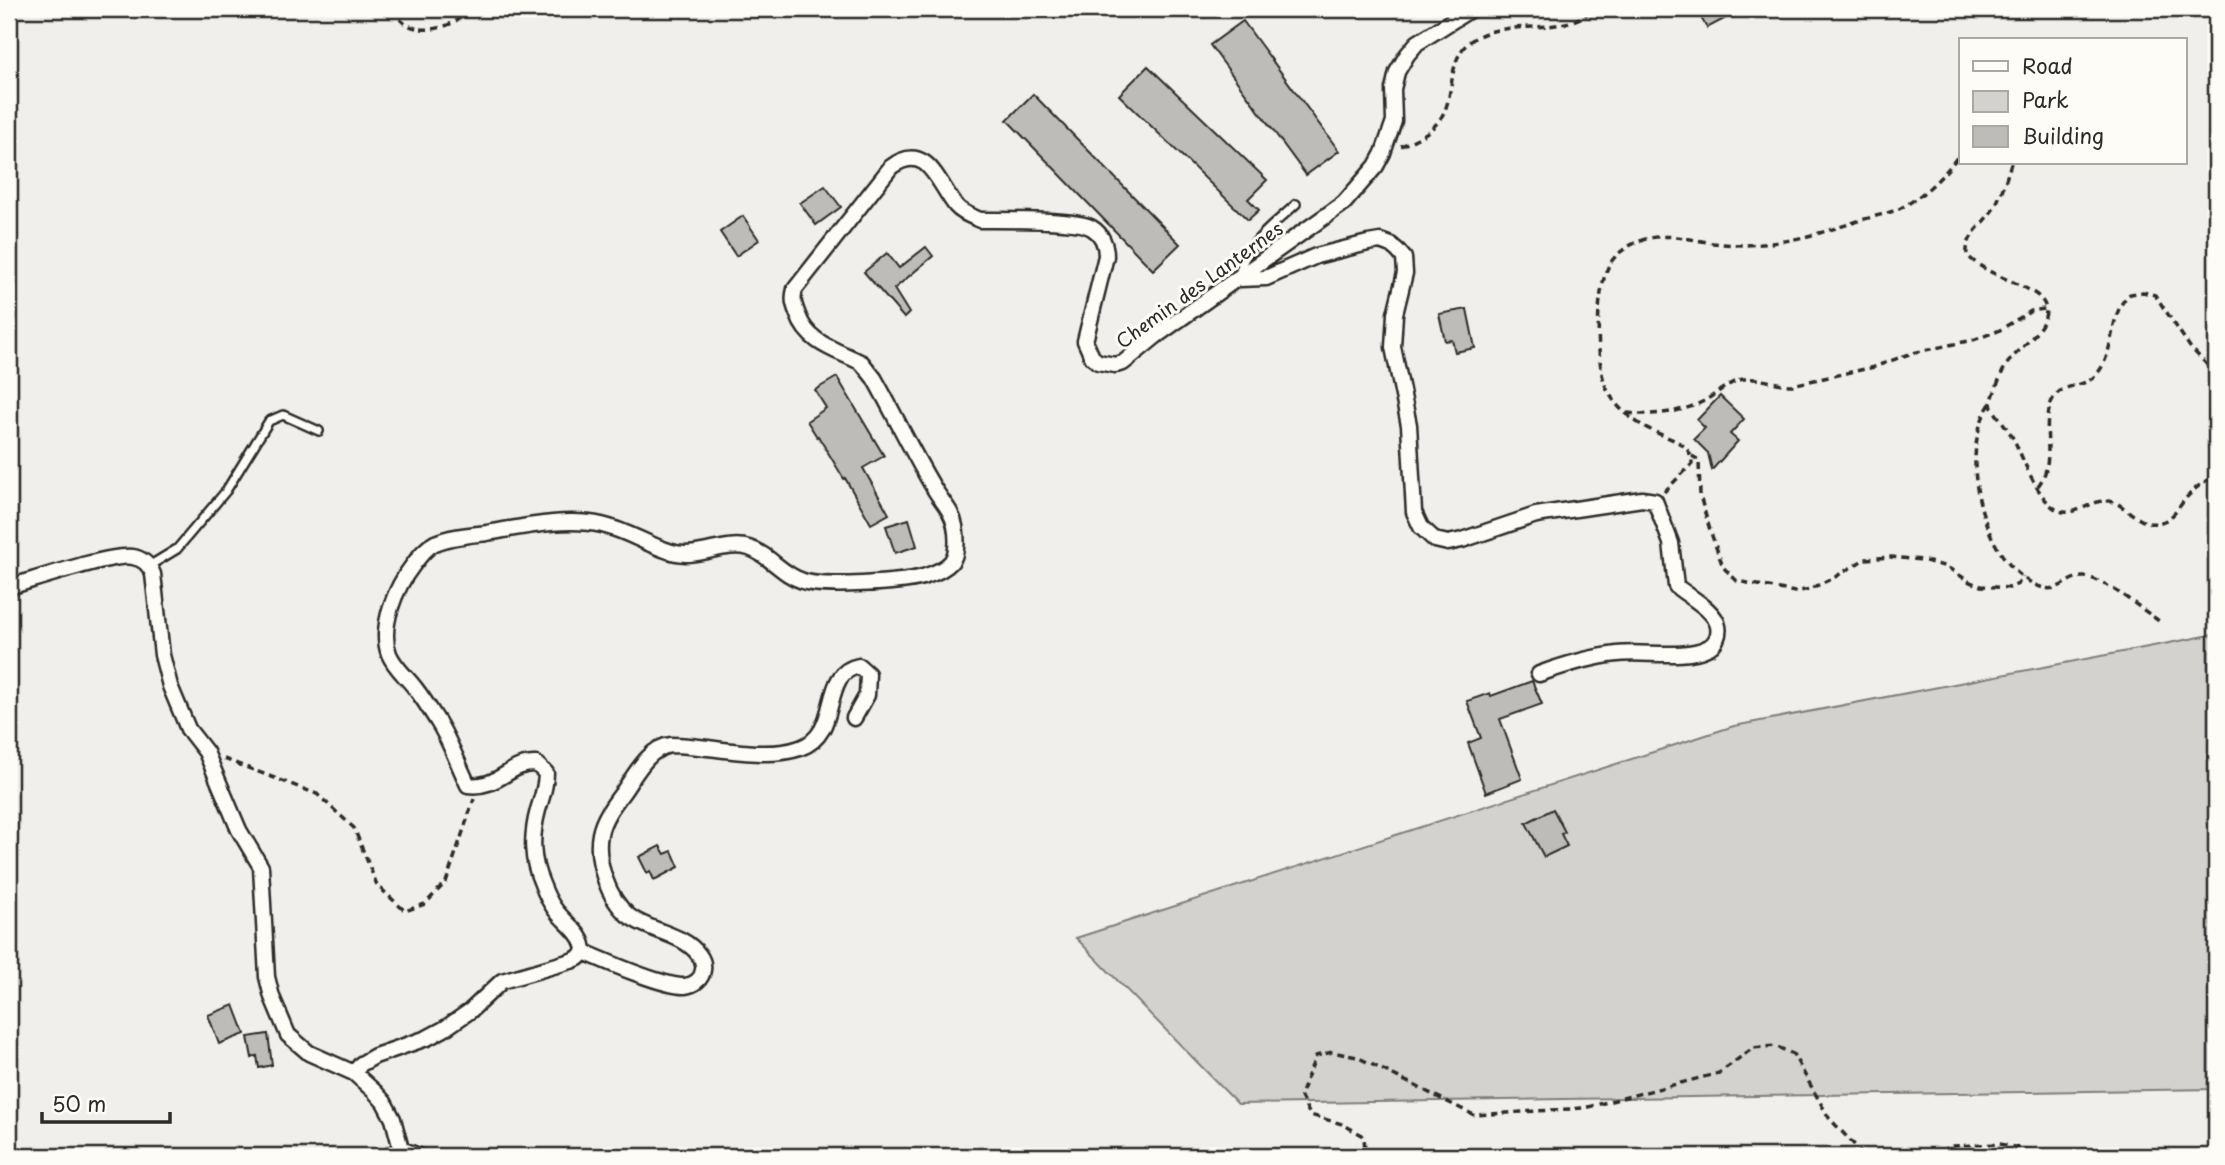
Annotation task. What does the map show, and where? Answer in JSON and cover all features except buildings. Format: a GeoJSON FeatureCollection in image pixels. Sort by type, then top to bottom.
{"type":"FeatureCollection","features":[{"type":"Feature","properties":{"kind":"street","name":"Chemin des Lanternes"},"geometry":{"type":"LineString","coordinates":[[478,786],[468,785],[439,724],[415,688],[399,672],[389,653],[387,625],[394,601],[406,574],[432,544],[542,524],[599,524],[626,531],[676,553],[747,547],[785,573],[816,584],[898,581],[924,577],[952,561],[956,549],[955,526],[950,510],[936,492],[874,379],[862,363],[813,338],[801,325],[792,300],[795,289],[891,167],[905,159],[921,160],[928,164],[957,207],[980,220],[1082,224],[1098,232],[1106,247],[1106,256],[1085,341],[1092,357],[1106,365],[1123,363],[1156,336],[1344,203],[1376,166],[1383,153],[1394,121],[1393,89],[1396,72],[1407,55],[1424,39],[1471,9]]}},
{"type":"Feature","properties":{"kind":"street"},"geometry":{"type":"LineString","coordinates":[[1239,279],[1266,278],[1316,257],[1368,243],[1391,245],[1404,258],[1405,273],[1395,314],[1393,347],[1409,425],[1414,512],[1420,527],[1435,540],[1462,540],[1536,515],[1642,499],[1655,501],[1671,543],[1676,586],[1709,611],[1718,624],[1718,637],[1709,648],[1684,654],[1616,654],[1572,662],[1539,674]]}},
{"type":"Feature","properties":{"kind":"street"},"geometry":{"type":"LineString","coordinates":[[9,587],[116,558],[135,557],[149,566],[153,574],[162,655],[170,686],[188,729],[206,752],[239,830],[261,867],[267,977],[272,997],[288,1035],[309,1053],[354,1073],[384,1102],[398,1132],[401,1149]]}},
{"type":"Feature","properties":{"kind":"street"},"geometry":{"type":"LineString","coordinates":[[584,952],[635,972],[685,986],[693,984],[702,973],[704,966],[701,958],[692,948],[630,916],[614,897],[599,851],[600,832],[610,811],[657,749],[671,744],[771,752],[801,748],[811,743],[824,724],[830,712],[837,680],[844,672],[859,666],[867,674],[867,695],[854,718]]}},
{"type":"Feature","properties":{"kind":"street"},"geometry":{"type":"LineString","coordinates":[[354,1073],[361,1064],[375,1056],[407,1046],[444,1029],[470,1011],[502,981],[571,961],[584,952],[578,934],[553,908],[535,867],[532,846],[534,822],[546,788],[546,773],[536,764],[526,764],[498,780],[478,786]]}},
{"type":"Feature","properties":{"kind":"street"},"geometry":{"type":"LineString","coordinates":[[388,1156],[401,1149],[419,1156]]}},
{"type":"Feature","properties":{"kind":"lane"},"geometry":{"type":"LineString","coordinates":[[1239,279],[1241,262],[1249,249],[1296,204]]}},
{"type":"Feature","properties":{"kind":"lane"},"geometry":{"type":"LineString","coordinates":[[149,566],[177,549],[226,491],[269,421],[283,415],[319,431]]}},
{"type":"Feature","properties":{"kind":"path"},"geometry":{"type":"LineString","coordinates":[[393,9],[402,21],[414,27],[428,29],[461,19],[469,9]]}},
{"type":"Feature","properties":{"kind":"path"},"geometry":{"type":"LineString","coordinates":[[1383,153],[1424,134],[1438,122],[1446,110],[1456,62],[1462,49],[1471,41],[1483,34],[1498,31],[1564,24],[1596,9]]}},
{"type":"Feature","properties":{"kind":"path"},"geometry":{"type":"LineString","coordinates":[[1959,155],[1936,184],[1899,209],[1809,236],[1761,245],[1733,245],[1661,235],[1641,239],[1623,249],[1610,263],[1602,286],[1599,327],[1602,370],[1611,396],[1625,412],[1650,430],[1674,439],[1699,460],[1700,496],[1723,567],[1737,581],[1795,592],[1810,589],[1865,559],[1891,557],[1922,560],[1947,567],[1981,586],[2010,588],[2018,584],[2023,577]]}},
{"type":"Feature","properties":{"kind":"path"},"geometry":{"type":"LineString","coordinates":[[2011,164],[1994,208],[1968,241],[1967,255],[1979,266],[2033,292],[2042,299],[2045,309],[2044,321],[2039,330],[2007,365],[1980,422],[1977,487],[1982,513],[1992,541],[2004,561],[2032,584],[2056,589],[2076,578],[2096,579],[2159,621]]}},
{"type":"Feature","properties":{"kind":"path"},"geometry":{"type":"LineString","coordinates":[[2038,486],[2046,476],[2049,463],[2048,415],[2052,401],[2062,388],[2089,381],[2096,375],[2110,347],[2118,308],[2130,294],[2143,292],[2155,295],[2190,347],[2216,374]]}},
{"type":"Feature","properties":{"kind":"path"},"geometry":{"type":"LineString","coordinates":[[1625,412],[1648,415],[1677,411],[1703,402],[1739,380],[1780,385],[1804,384],[1874,368],[1912,353],[1973,340],[1998,331],[2031,311],[2045,309]]}},
{"type":"Feature","properties":{"kind":"path"},"geometry":{"type":"LineString","coordinates":[[1991,403],[2038,486],[2055,509],[2063,512],[2106,501],[2115,502],[2136,519],[2155,523],[2164,521],[2173,515],[2190,493],[2216,475]]}},
{"type":"Feature","properties":{"kind":"path"},"geometry":{"type":"LineString","coordinates":[[1655,501],[1692,464],[1692,456]]}},
{"type":"Feature","properties":{"kind":"path"},"geometry":{"type":"LineString","coordinates":[[206,752],[317,794],[354,828],[377,885],[405,911],[425,904],[446,883],[478,786]]}},
{"type":"Feature","properties":{"kind":"path"},"geometry":{"type":"LineString","coordinates":[[1359,1156],[1365,1152],[1364,1136],[1342,1124],[1310,1115],[1300,1095],[1316,1056],[1332,1052],[1357,1057],[1474,1115],[1584,1108],[1719,1073],[1753,1048],[1775,1046],[1793,1054],[1829,1118],[1865,1156]]}},
{"type":"Feature","properties":{"kind":"path"},"geometry":{"type":"LineString","coordinates":[[1930,1156],[1952,1146],[2000,1144],[2053,1156]]}},
{"type":"Feature","properties":{"kind":"green space"},"geometry":{"type":"Polygon","coordinates":[[[2216,634],[2216,1089],[1238,1104],[1076,938],[1734,726],[2216,634]]]}}]}
